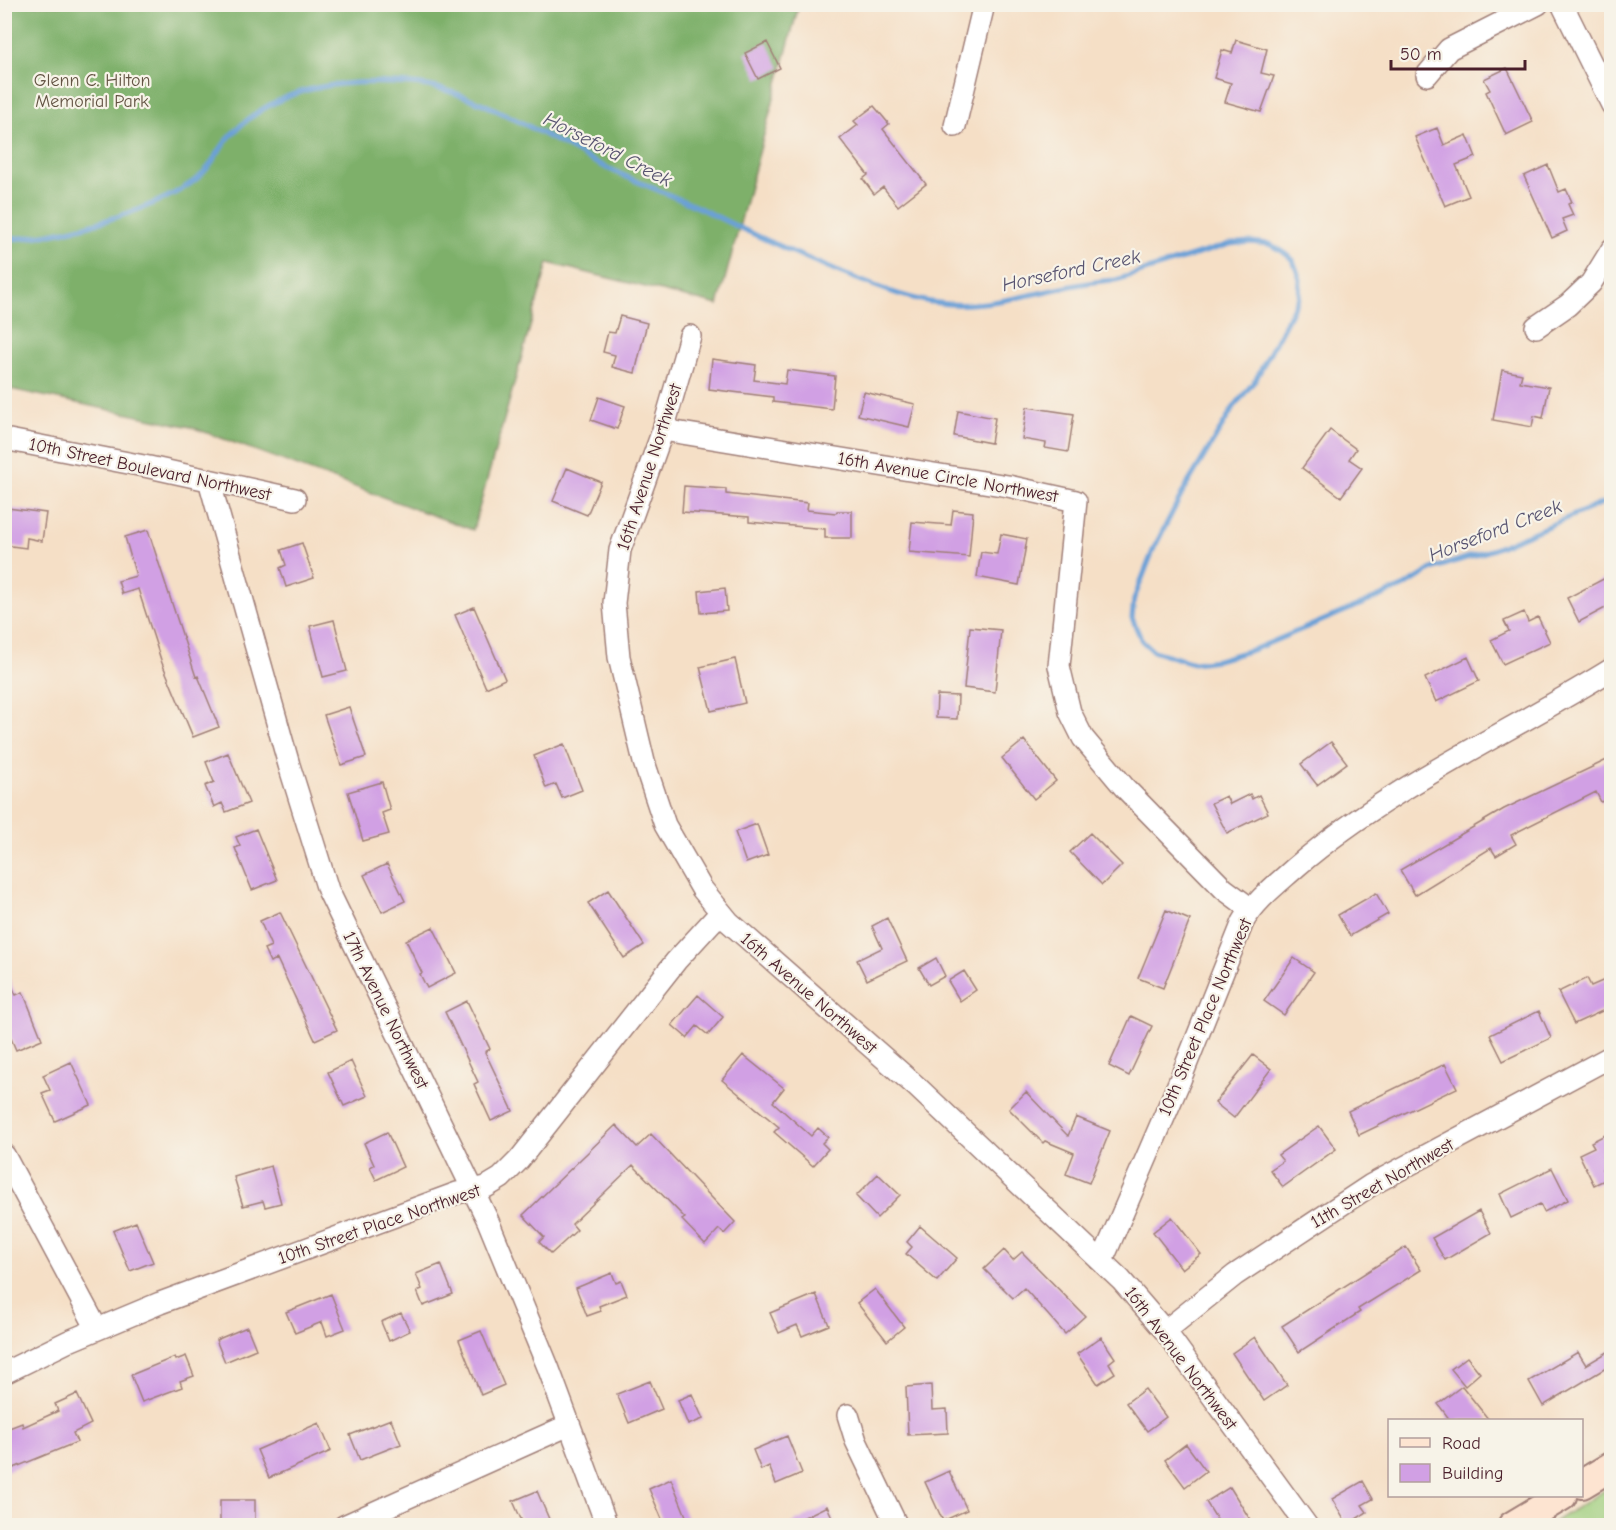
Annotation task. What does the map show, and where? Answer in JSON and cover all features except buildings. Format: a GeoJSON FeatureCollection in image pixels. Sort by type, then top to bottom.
{"type":"FeatureCollection","features":[{"type":"Feature","properties":{"kind":"street"},"geometry":{"type":"LineString","coordinates":[[955,126],[984,4]]}},
{"type":"Feature","properties":{"kind":"street"},"geometry":{"type":"LineString","coordinates":[[1427,75],[1449,49],[1538,4]]}},
{"type":"Feature","properties":{"kind":"street"},"geometry":{"type":"LineString","coordinates":[[1562,4],[1611,105]]}},
{"type":"Feature","properties":{"kind":"street"},"geometry":{"type":"LineString","coordinates":[[1536,327],[1568,305],[1591,283],[1611,249]]}},
{"type":"Feature","properties":{"kind":"street","name":"16th Avenue Northwest"},"geometry":{"type":"LineString","coordinates":[[690,336],[663,430],[620,550],[614,603],[619,657],[644,762],[664,825],[702,889],[720,913],[917,1087],[1102,1261],[1166,1331],[1307,1526]]}},
{"type":"Feature","properties":{"kind":"street","name":"16th Avenue Circle Northwest"},"geometry":{"type":"LineString","coordinates":[[663,430],[1008,486],[1076,501],[1059,666],[1070,712],[1083,738],[1124,787],[1224,889],[1251,909]]}},
{"type":"Feature","properties":{"kind":"street","name":"10th Street Boulevard Northwest"},"geometry":{"type":"LineString","coordinates":[[4,439],[295,499]]}},
{"type":"Feature","properties":{"kind":"street","name":"17th Avenue Northwest"},"geometry":{"type":"LineString","coordinates":[[209,480],[289,765],[328,890],[519,1292],[607,1526]]}},
{"type":"Feature","properties":{"kind":"street","name":"10th Street Place Northwest"},"geometry":{"type":"LineString","coordinates":[[1102,1261],[1180,1080],[1243,922],[1251,909],[1308,857],[1383,802],[1431,771],[1541,713],[1611,669]]}},
{"type":"Feature","properties":{"kind":"street","name":"10th Street Place Northwest"},"geometry":{"type":"LineString","coordinates":[[4,1373],[97,1329],[160,1303],[471,1189],[486,1187],[501,1178],[519,1160],[676,961],[720,913]]}},
{"type":"Feature","properties":{"kind":"street","name":"11th Street Northwest"},"geometry":{"type":"LineString","coordinates":[[1166,1331],[1235,1275],[1371,1185],[1611,1056]]}},
{"type":"Feature","properties":{"kind":"street"},"geometry":{"type":"LineString","coordinates":[[4,1155],[97,1329]]}},
{"type":"Feature","properties":{"kind":"street"},"geometry":{"type":"LineString","coordinates":[[848,1415],[856,1441],[897,1526]]}},
{"type":"Feature","properties":{"kind":"street"},"geometry":{"type":"LineString","coordinates":[[344,1526],[569,1425]]}},
{"type":"Feature","properties":{"kind":"street"},"geometry":{"type":"LineString","coordinates":[[1583,1483],[1611,1466]]}},
{"type":"Feature","properties":{"kind":"street"},"geometry":{"type":"LineString","coordinates":[[1512,1526],[1560,1497]]}},
{"type":"Feature","properties":{"kind":"green space","name":"Glenn C. Hilton Memorial Park"},"geometry":{"type":"Polygon","coordinates":[[[5,5],[799,5],[718,305],[548,263],[473,530],[191,427],[5,388],[5,5]]]}},
{"type":"Feature","properties":{"kind":"green space"},"geometry":{"type":"Polygon","coordinates":[[[1611,1486],[1611,1525],[1549,1525],[1611,1486]]]}},
{"type":"Feature","properties":{"kind":"waterway","name":"Horseford Creek"},"geometry":{"type":"LineString","coordinates":[[4,239],[50,234],[103,221],[129,213],[176,192],[200,176],[232,134],[251,117],[293,94],[339,84],[387,83],[435,87],[458,94],[506,115],[607,168],[788,250],[876,286],[931,302],[978,304],[1001,301],[1070,286],[1116,280],[1230,244],[1250,242],[1269,244],[1293,260],[1300,279],[1299,297],[1256,379],[1234,407],[1185,488],[1154,548],[1134,599],[1132,618],[1142,641],[1153,651],[1194,663],[1217,660],[1255,649],[1405,586],[1432,569],[1494,549],[1612,499]]}}]}
